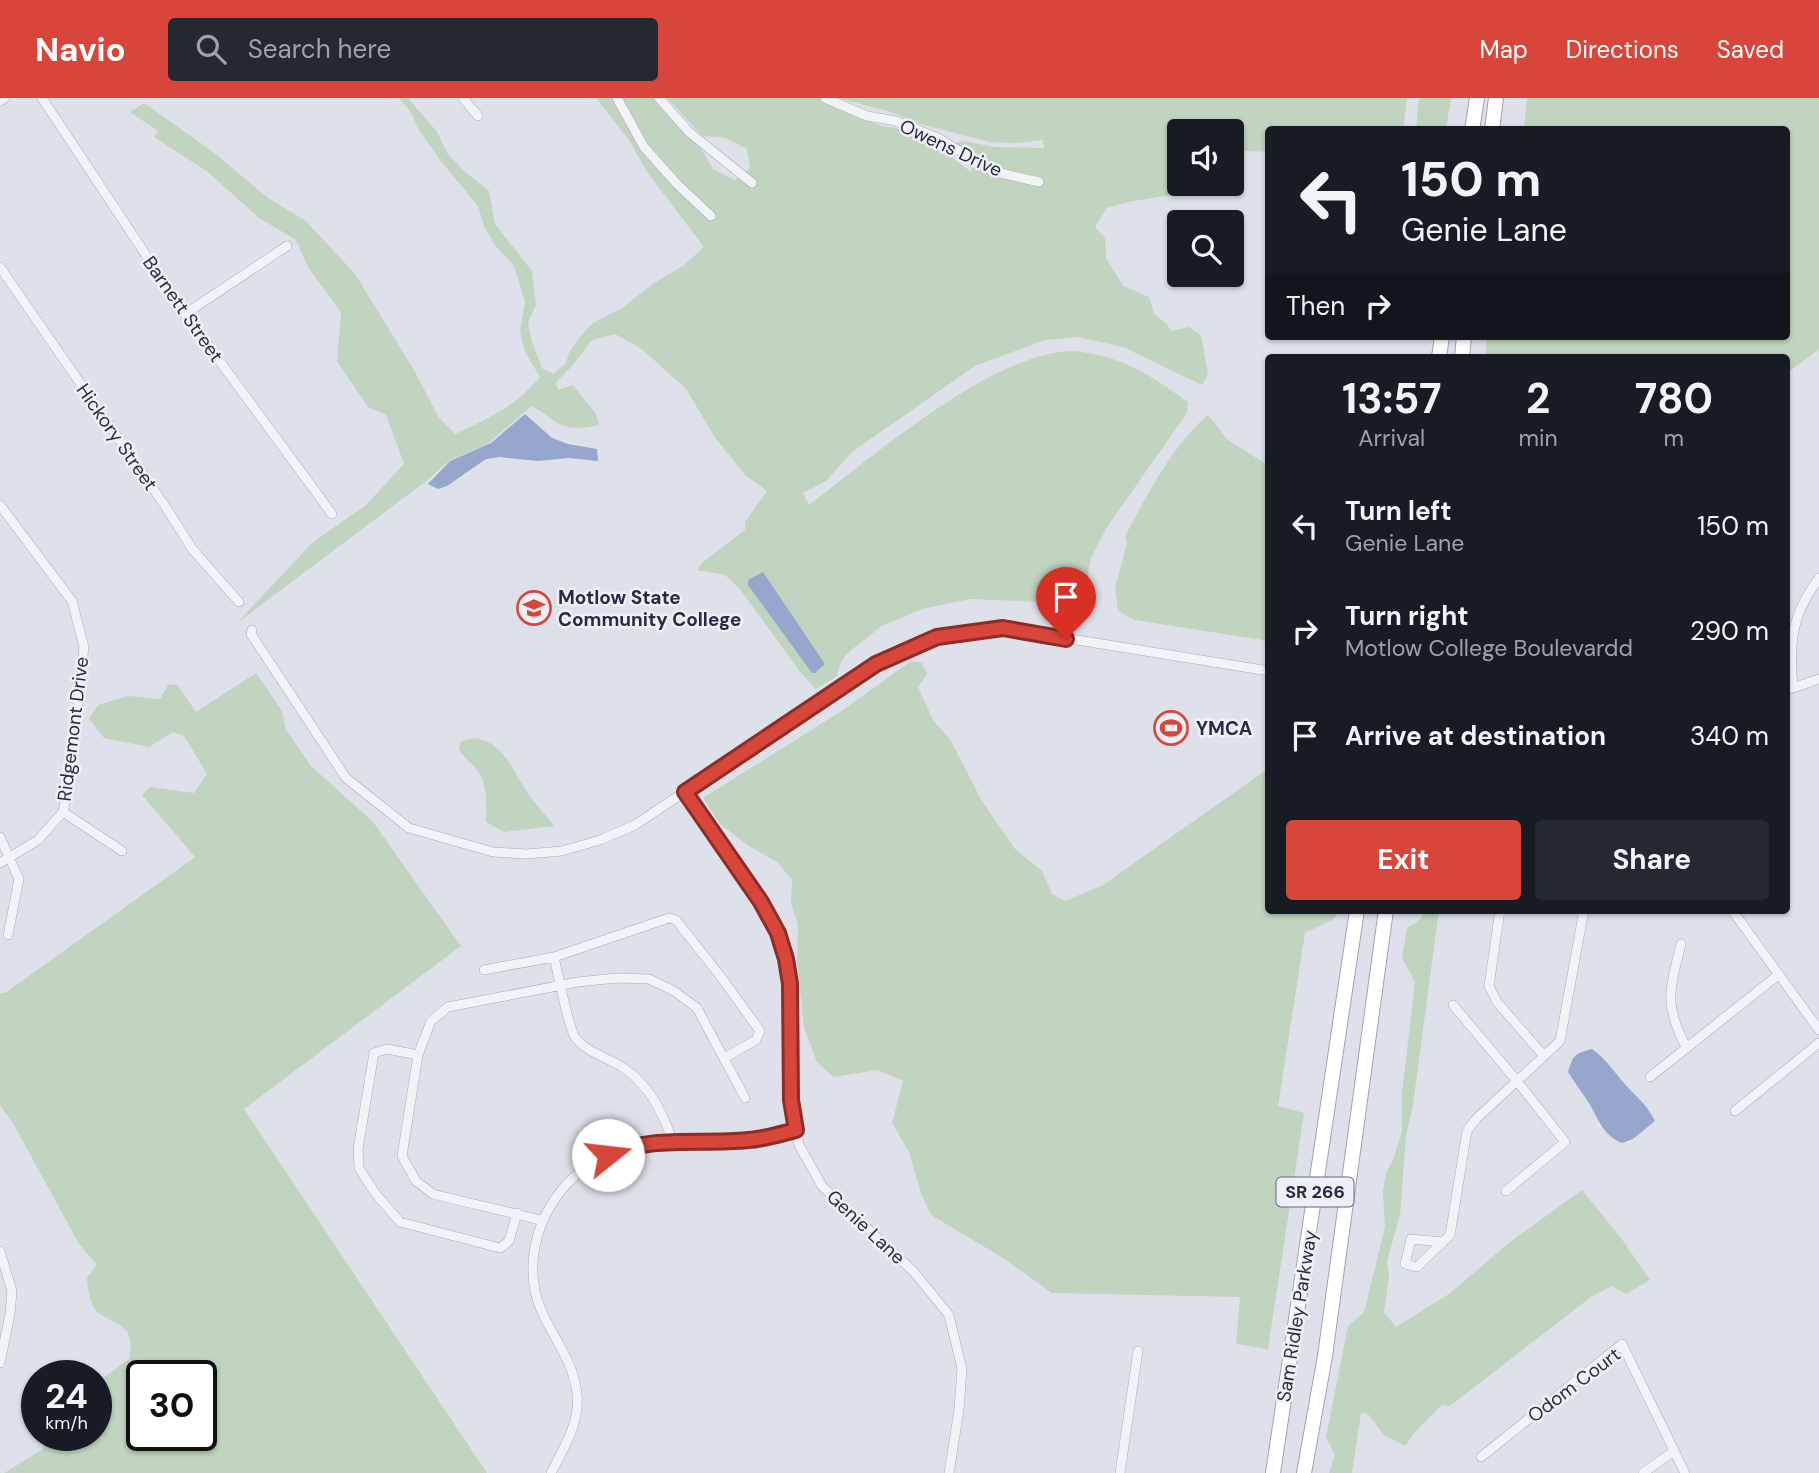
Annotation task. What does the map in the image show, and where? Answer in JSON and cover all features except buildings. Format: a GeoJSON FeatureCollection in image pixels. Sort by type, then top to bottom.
{"type":"FeatureCollection","features":[{"type":"Feature","properties":{"kind":"main road"},"geometry":{"type":"LineString","coordinates":[[1473,126],[1477,98]]}},
{"type":"Feature","properties":{"kind":"main road"},"geometry":{"type":"LineString","coordinates":[[1492,126],[1496,98]]}},
{"type":"Feature","properties":{"kind":"main road","name":"Sam Ridley Parkway"},"geometry":{"type":"LineString","coordinates":[[1273,1473],[1356,914]]}},
{"type":"Feature","properties":{"kind":"main road","name":"Sam Ridley Parkway"},"geometry":{"type":"LineString","coordinates":[[1304,1473],[1325,1356],[1385,914]]}},
{"type":"Feature","properties":{"kind":"street"},"geometry":{"type":"LineString","coordinates":[[0,101],[5,98]]}},
{"type":"Feature","properties":{"kind":"street","name":"Barnett Street"},"geometry":{"type":"LineString","coordinates":[[42,98],[185,314],[332,514]]}},
{"type":"Feature","properties":{"kind":"street"},"geometry":{"type":"LineString","coordinates":[[463,98],[478,116]]}},
{"type":"Feature","properties":{"kind":"street"},"geometry":{"type":"LineString","coordinates":[[617,98],[644,147],[677,184],[711,216]]}},
{"type":"Feature","properties":{"kind":"street"},"geometry":{"type":"LineString","coordinates":[[659,98],[689,132],[752,183]]}},
{"type":"Feature","properties":{"kind":"street","name":"Owens Drive"},"geometry":{"type":"LineString","coordinates":[[825,98],[867,116],[896,121],[940,139],[992,171],[1039,182]]}},
{"type":"Feature","properties":{"kind":"street"},"geometry":{"type":"LineString","coordinates":[[185,314],[287,246]]}},
{"type":"Feature","properties":{"kind":"street","name":"Hickory Street"},"geometry":{"type":"LineString","coordinates":[[0,267],[165,506],[193,551],[239,602]]}},
{"type":"Feature","properties":{"kind":"street","name":"Ridgemont Drive"},"geometry":{"type":"LineString","coordinates":[[0,505],[72,601],[84,647],[70,776],[63,812],[38,840],[5,861]]}},
{"type":"Feature","properties":{"kind":"street"},"geometry":{"type":"LineString","coordinates":[[1819,578],[1802,603],[1795,620],[1791,642],[1790,689],[1819,679]]}},
{"type":"Feature","properties":{"kind":"street"},"geometry":{"type":"LineString","coordinates":[[251,630],[251,634],[346,778],[409,828],[493,852],[527,854],[562,851],[600,840],[635,825],[876,664],[937,637],[1003,628],[1265,670]]}},
{"type":"Feature","properties":{"kind":"street","name":"Genie Lane"},"geometry":{"type":"LineString","coordinates":[[685,792],[761,902],[778,933],[790,984],[791,1100],[799,1145],[822,1186],[913,1271],[949,1315],[962,1368],[959,1410],[949,1473]]}},
{"type":"Feature","properties":{"kind":"street"},"geometry":{"type":"LineString","coordinates":[[63,812],[122,851]]}},
{"type":"Feature","properties":{"kind":"street"},"geometry":{"type":"LineString","coordinates":[[0,837],[5,861],[19,878],[8,934]]}},
{"type":"Feature","properties":{"kind":"street"},"geometry":{"type":"LineString","coordinates":[[1499,914],[1489,986],[1497,1002],[1544,1056]]}},
{"type":"Feature","properties":{"kind":"street"},"geometry":{"type":"LineString","coordinates":[[1443,1242],[1450,1235],[1467,1131],[1476,1119],[1560,1041],[1583,914]]}},
{"type":"Feature","properties":{"kind":"street"},"geometry":{"type":"LineString","coordinates":[[1735,914],[1819,1030]]}},
{"type":"Feature","properties":{"kind":"street"},"geometry":{"type":"LineString","coordinates":[[484,970],[554,957],[669,918],[676,920],[722,977],[760,1031],[756,1040],[724,1058]]}},
{"type":"Feature","properties":{"kind":"street"},"geometry":{"type":"LineString","coordinates":[[1681,944],[1670,994],[1671,1011],[1686,1047]]}},
{"type":"Feature","properties":{"kind":"street"},"geometry":{"type":"LineString","coordinates":[[554,957],[573,1036],[584,1046],[626,1070],[646,1090],[665,1118],[672,1141]]}},
{"type":"Feature","properties":{"kind":"street"},"geometry":{"type":"LineString","coordinates":[[1650,1077],[1778,975]]}},
{"type":"Feature","properties":{"kind":"street"},"geometry":{"type":"LineString","coordinates":[[541,1220],[433,1194],[416,1181],[402,1156],[418,1055],[431,1021],[448,1007],[562,985],[617,978],[649,979],[697,1008],[746,1098]]}},
{"type":"Feature","properties":{"kind":"street"},"geometry":{"type":"LineString","coordinates":[[1453,1005],[1565,1142],[1506,1191]]}},
{"type":"Feature","properties":{"kind":"street"},"geometry":{"type":"LineString","coordinates":[[1735,1111],[1819,1043]]}},
{"type":"Feature","properties":{"kind":"street"},"geometry":{"type":"LineString","coordinates":[[418,1055],[387,1049],[374,1053],[358,1149],[359,1168],[375,1193],[400,1222],[500,1248],[509,1241],[517,1213]]}},
{"type":"Feature","properties":{"kind":"street"},"geometry":{"type":"LineString","coordinates":[[551,1473],[572,1433],[578,1396],[573,1375],[560,1343],[546,1321],[535,1290],[534,1254],[541,1220],[556,1197],[575,1176],[594,1162],[622,1149],[672,1141],[748,1140],[796,1130]]}},
{"type":"Feature","properties":{"kind":"street"},"geometry":{"type":"LineString","coordinates":[[0,1251],[12,1292],[5,1315],[0,1363]]}},
{"type":"Feature","properties":{"kind":"street","name":"Odom Court"},"geometry":{"type":"LineString","coordinates":[[1480,1457],[1622,1344],[1685,1473]]}},
{"type":"Feature","properties":{"kind":"street"},"geometry":{"type":"LineString","coordinates":[[1120,1473],[1138,1351]]}},
{"type":"Feature","properties":{"kind":"street"},"geometry":{"type":"LineString","coordinates":[[1643,1473],[1674,1451]]}},
{"type":"Feature","properties":{"kind":"green space"},"geometry":{"type":"Polygon","coordinates":[[[399,98],[408,98],[437,132],[447,153],[489,191],[495,224],[532,271],[536,305],[528,322],[532,342],[542,368],[553,374],[566,363],[579,338],[593,323],[622,308],[654,283],[683,266],[704,247],[647,172],[629,140],[596,98],[656,98],[701,148],[713,169],[735,180],[750,168],[747,149],[726,138],[702,136],[667,98],[825,98],[831,104],[881,126],[910,130],[935,144],[971,172],[972,168],[946,146],[964,141],[994,147],[1044,148],[1043,140],[990,142],[837,98],[1407,98],[1403,126],[1265,126],[1265,152],[1244,152],[1244,119],[1167,119],[1167,196],[1107,208],[1095,227],[1105,238],[1106,258],[1123,286],[1149,297],[1154,314],[1167,324],[1171,331],[1189,327],[1201,335],[1208,374],[1202,385],[1123,347],[1078,337],[1045,340],[975,366],[852,452],[826,481],[803,493],[809,505],[935,410],[1007,369],[1041,356],[1073,351],[1108,357],[1166,386],[1188,402],[1187,413],[1107,527],[1091,558],[1083,604],[970,599],[922,609],[882,626],[841,661],[837,676],[816,689],[800,672],[740,589],[725,575],[697,570],[704,561],[745,530],[745,522],[767,491],[745,475],[714,436],[686,389],[642,349],[615,334],[592,340],[556,382],[558,390],[573,385],[596,414],[599,425],[569,427],[532,406],[486,445],[450,460],[425,482],[237,623],[312,543],[366,505],[404,464],[386,415],[368,407],[337,361],[341,312],[309,269],[296,240],[259,218],[208,172],[154,137],[158,131],[130,112],[144,103],[212,151],[268,198],[306,221],[355,274],[414,370],[439,418],[455,434],[512,404],[540,377],[525,352],[520,331],[525,302],[514,266],[494,244],[484,226],[478,206],[419,130],[410,111],[399,98]]]}},
{"type":"Feature","properties":{"kind":"green space"},"geometry":{"type":"Polygon","coordinates":[[[1419,98],[1451,98],[1446,126],[1416,126],[1419,98]]]}},
{"type":"Feature","properties":{"kind":"green space"},"geometry":{"type":"Polygon","coordinates":[[[1527,98],[1819,98],[1819,349],[1790,371],[1790,354],[1485,354],[1487,340],[1790,340],[1790,126],[1524,126],[1527,98]]]}},
{"type":"Feature","properties":{"kind":"green space"},"geometry":{"type":"Polygon","coordinates":[[[1208,415],[1228,440],[1265,463],[1265,640],[1135,620],[1118,611],[1115,588],[1127,543],[1125,536],[1172,455],[1208,415]]]}},
{"type":"Feature","properties":{"kind":"green space"},"geometry":{"type":"Polygon","coordinates":[[[911,661],[922,663],[927,674],[918,687],[933,720],[951,741],[982,801],[1015,849],[1042,871],[1052,894],[1065,901],[1103,885],[1265,771],[1265,914],[1337,914],[1332,920],[1305,933],[1278,1106],[1304,1113],[1268,1349],[1236,1344],[1240,1297],[1052,1293],[1003,1258],[931,1215],[921,1193],[909,1152],[892,1123],[903,1081],[878,1070],[833,1077],[817,1062],[804,1028],[797,964],[798,924],[791,904],[792,880],[778,863],[720,824],[703,798],[843,710],[911,661]]]}},
{"type":"Feature","properties":{"kind":"green space"},"geometry":{"type":"Polygon","coordinates":[[[256,673],[282,711],[286,730],[311,766],[373,822],[461,946],[244,1109],[487,1473],[4,1473],[40,1451],[112,1451],[112,1371],[126,1361],[126,1451],[217,1451],[217,1360],[128,1360],[129,1334],[100,1314],[90,1298],[87,1278],[97,1265],[79,1244],[14,1125],[0,1105],[0,993],[5,993],[195,857],[142,795],[150,787],[194,793],[207,774],[184,736],[173,732],[149,747],[104,738],[89,719],[98,705],[128,696],[160,699],[168,685],[177,684],[196,712],[256,673]]]}},
{"type":"Feature","properties":{"kind":"green space"},"geometry":{"type":"Polygon","coordinates":[[[476,738],[499,750],[554,826],[504,832],[486,822],[485,788],[481,776],[459,749],[461,741],[476,738]]]}},
{"type":"Feature","properties":{"kind":"green space"},"geometry":{"type":"Polygon","coordinates":[[[1423,914],[1438,914],[1413,1105],[1406,1136],[1400,1215],[1387,1261],[1389,1276],[1384,1312],[1396,1327],[1449,1294],[1510,1242],[1582,1190],[1621,1238],[1650,1280],[1626,1294],[1612,1286],[1591,1297],[1450,1406],[1442,1405],[1405,1446],[1384,1435],[1368,1414],[1361,1413],[1352,1473],[1329,1473],[1335,1455],[1326,1437],[1348,1326],[1364,1312],[1385,1227],[1383,1191],[1386,1173],[1402,1131],[1402,1093],[1415,982],[1402,958],[1407,928],[1422,918],[1423,914]]]}},
{"type":"Feature","properties":{"kind":"water"},"geometry":{"type":"Polygon","coordinates":[[[525,414],[552,438],[597,449],[598,461],[569,458],[538,461],[499,457],[486,459],[447,486],[438,489],[428,484],[450,461],[491,443],[525,414]]]}},
{"type":"Feature","properties":{"kind":"water"},"geometry":{"type":"Polygon","coordinates":[[[763,572],[825,664],[815,673],[812,673],[748,585],[748,580],[763,572]]]}},
{"type":"Feature","properties":{"kind":"water"},"geometry":{"type":"Polygon","coordinates":[[[1592,1049],[1605,1060],[1655,1121],[1633,1139],[1622,1143],[1610,1135],[1568,1072],[1576,1056],[1592,1049]]]}},
{"type":"Feature","properties":{"kind":"place","name":"Motlow State Community College"},"geometry":{"type":"Point","coordinates":[534,608]}},
{"type":"Feature","properties":{"kind":"place","name":"YMCA"},"geometry":{"type":"Point","coordinates":[1171,728]}},
{"type":"Feature","properties":{"kind":"route"},"geometry":{"type":"LineString","coordinates":[[608,1155],[622,1149],[672,1141],[748,1140],[796,1130],[791,1100],[790,984],[778,933],[761,902],[685,792],[876,664],[937,637],[1003,628],[1066,639]]}}]}
